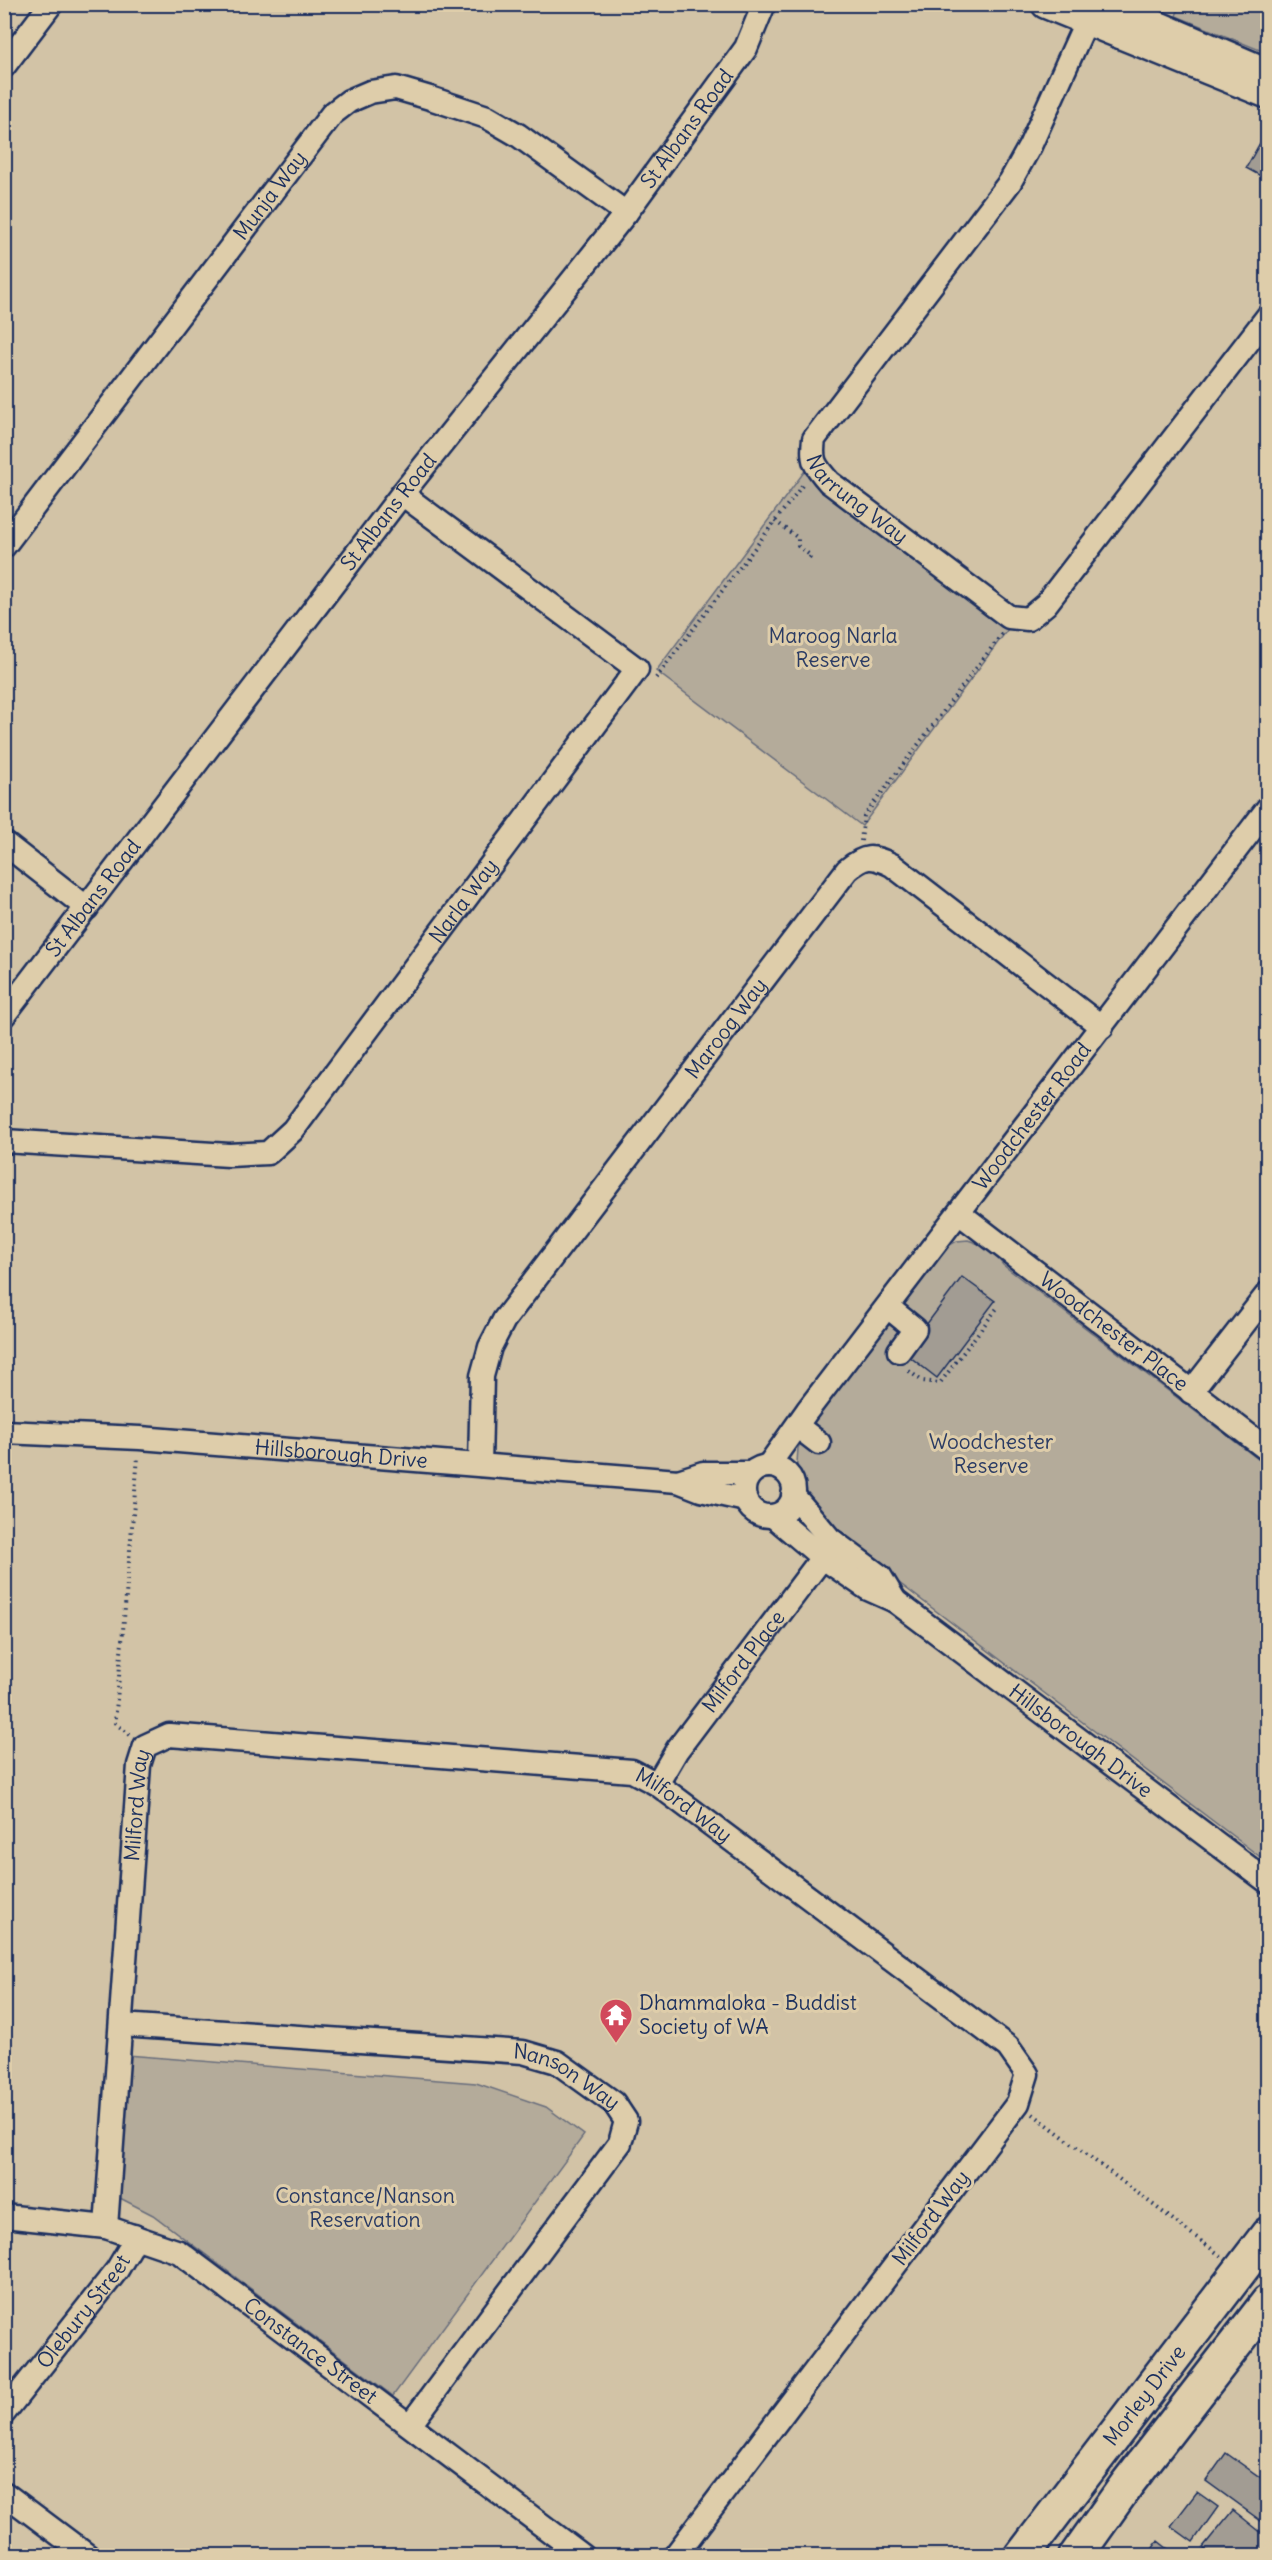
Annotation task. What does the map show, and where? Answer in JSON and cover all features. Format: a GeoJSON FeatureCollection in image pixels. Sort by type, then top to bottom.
{"type":"FeatureCollection","features":[{"type":"Feature","properties":{"kind":"highway","name":"Morley Drive"},"geometry":{"type":"LineString","coordinates":[[1022,2556],[1268,2234]]}},
{"type":"Feature","properties":{"kind":"highway","name":"Morley Drive"},"geometry":{"type":"LineString","coordinates":[[1076,2556],[1127,2484],[1267,2303]]}},
{"type":"Feature","properties":{"kind":"main road"},"geometry":{"type":"LineString","coordinates":[[1046,4],[1096,10],[1268,73]]}},
{"type":"Feature","properties":{"kind":"main road"},"geometry":{"type":"LineString","coordinates":[[1096,10],[1268,94]]}},
{"type":"Feature","properties":{"kind":"street"},"geometry":{"type":"LineString","coordinates":[[4,66],[51,4]]}},
{"type":"Feature","properties":{"kind":"street","name":"St Albans Road"},"geometry":{"type":"LineString","coordinates":[[4,1015],[402,494],[627,213],[746,48],[764,4]]}},
{"type":"Feature","properties":{"kind":"street","name":"Narrung Way"},"geometry":{"type":"LineString","coordinates":[[1013,619],[829,482],[816,467],[812,456],[814,439],[1010,182],[1096,10]]}},
{"type":"Feature","properties":{"kind":"street","name":"Munja Way"},"geometry":{"type":"LineString","coordinates":[[4,546],[332,114],[349,101],[370,92],[396,88],[487,117],[518,135],[627,213]]}},
{"type":"Feature","properties":{"kind":"street"},"geometry":{"type":"LineString","coordinates":[[1013,619],[1028,619],[1046,604],[1268,316]]}},
{"type":"Feature","properties":{"kind":"street","name":"Narla Way"},"geometry":{"type":"LineString","coordinates":[[4,1141],[229,1155],[268,1153],[293,1131],[637,669],[402,494]]}},
{"type":"Feature","properties":{"kind":"street","name":"Woodchester Road"},"geometry":{"type":"LineString","coordinates":[[759,1470],[797,1426],[1268,808]]}},
{"type":"Feature","properties":{"kind":"street"},"geometry":{"type":"LineString","coordinates":[[4,843],[87,908]]}},
{"type":"Feature","properties":{"kind":"street"},"geometry":{"type":"LineString","coordinates":[[859,860],[875,857],[892,865],[1102,1026]]}},
{"type":"Feature","properties":{"kind":"street","name":"Maroog Way"},"geometry":{"type":"LineString","coordinates":[[480,1465],[482,1376],[490,1347],[504,1320],[839,879],[859,860]]}},
{"type":"Feature","properties":{"kind":"street","name":"Woodchester Place"},"geometry":{"type":"LineString","coordinates":[[959,1213],[1268,1450]]}},
{"type":"Feature","properties":{"kind":"street"},"geometry":{"type":"LineString","coordinates":[[1191,1392],[1268,1293]]}},
{"type":"Feature","properties":{"kind":"street"},"geometry":{"type":"LineString","coordinates":[[888,1307],[915,1329],[904,1361]]}},
{"type":"Feature","properties":{"kind":"street"},"geometry":{"type":"LineString","coordinates":[[797,1426],[819,1443]]}},
{"type":"Feature","properties":{"kind":"street","name":"Woodchester Road"},"geometry":{"type":"LineString","coordinates":[[793,1491],[792,1454],[797,1426]]}},
{"type":"Feature","properties":{"kind":"street","name":"Hillsborough Drive"},"geometry":{"type":"LineString","coordinates":[[4,1432],[140,1438],[678,1480],[703,1473],[759,1470]]}},
{"type":"Feature","properties":{"kind":"street"},"geometry":{"type":"LineString","coordinates":[[759,1470],[784,1471],[793,1491],[784,1511],[772,1516],[752,1510],[746,1500],[745,1483],[759,1470]]}},
{"type":"Feature","properties":{"kind":"street","name":"Hillsborough Drive"},"geometry":{"type":"LineString","coordinates":[[678,1480],[700,1490],[746,1500]]}},
{"type":"Feature","properties":{"kind":"street","name":"Hillsborough Drive"},"geometry":{"type":"LineString","coordinates":[[793,1491],[818,1527],[829,1550]]}},
{"type":"Feature","properties":{"kind":"street","name":"Hillsborough Drive"},"geometry":{"type":"LineString","coordinates":[[772,1516],[829,1550],[868,1589],[895,1601],[1268,1882]]}},
{"type":"Feature","properties":{"kind":"street","name":"Milford Place"},"geometry":{"type":"LineString","coordinates":[[657,1784],[677,1750],[829,1550]]}},
{"type":"Feature","properties":{"kind":"street","name":"Milford Way"},"geometry":{"type":"LineString","coordinates":[[106,2228],[139,1765],[145,1746],[169,1735],[632,1771],[657,1784],[1008,2047],[1027,2074],[1018,2103],[675,2556]]}},
{"type":"Feature","properties":{"kind":"street","name":"Nanson Way"},"geometry":{"type":"LineString","coordinates":[[121,2025],[523,2052],[557,2061],[615,2103],[626,2121],[620,2144],[410,2425]]}},
{"type":"Feature","properties":{"kind":"street","name":"Constance Street"},"geometry":{"type":"LineString","coordinates":[[4,2216],[106,2228],[179,2252],[583,2556]]}},
{"type":"Feature","properties":{"kind":"street","name":"Olebury Street"},"geometry":{"type":"LineString","coordinates":[[4,2413],[117,2271],[134,2236]]}},
{"type":"Feature","properties":{"kind":"street"},"geometry":{"type":"LineString","coordinates":[[4,2493],[88,2556]]}},
{"type":"Feature","properties":{"kind":"path"},"geometry":{"type":"LineString","coordinates":[[656,679],[816,467]]}},
{"type":"Feature","properties":{"kind":"path"},"geometry":{"type":"LineString","coordinates":[[775,521],[798,538],[798,546],[811,556],[808,560]]}},
{"type":"Feature","properties":{"kind":"path"},"geometry":{"type":"LineString","coordinates":[[859,860],[864,816],[1013,619]]}},
{"type":"Feature","properties":{"kind":"path"},"geometry":{"type":"LineString","coordinates":[[904,1361],[922,1381],[940,1383],[998,1307]]}},
{"type":"Feature","properties":{"kind":"path"},"geometry":{"type":"LineString","coordinates":[[140,1438],[115,1723],[145,1746]]}},
{"type":"Feature","properties":{"kind":"path"},"geometry":{"type":"LineString","coordinates":[[1018,2103],[1224,2258]]}},
{"type":"Feature","properties":{"kind":"green space"},"geometry":{"type":"Polygon","coordinates":[[[1180,5],[1267,5],[1267,53],[1176,16],[1180,5]]]}},
{"type":"Feature","properties":{"kind":"green space","name":"Maroog Narla Reserve"},"geometry":{"type":"Polygon","coordinates":[[[804,472],[1011,625],[862,826],[656,671],[804,472]]]}},
{"type":"Feature","properties":{"kind":"green space","name":"Woodchester Reserve"},"geometry":{"type":"Polygon","coordinates":[[[968,1240],[990,1248],[1003,1265],[1267,1466],[1267,1862],[820,1523],[802,1504],[796,1478],[798,1448],[820,1408],[946,1247],[957,1241],[968,1240]]]}},
{"type":"Feature","properties":{"kind":"green space","name":"Constance/Nanson Reservation"},"geometry":{"type":"Polygon","coordinates":[[[127,2055],[476,2083],[546,2107],[584,2135],[393,2396],[153,2215],[118,2197],[127,2055]]]}},
{"type":"Feature","properties":{"kind":"building"},"geometry":{"type":"Polygon","coordinates":[[[1265,134],[1268,135],[1268,180],[1246,168],[1265,134]]]}},
{"type":"Feature","properties":{"kind":"building"},"geometry":{"type":"Polygon","coordinates":[[[962,1277],[995,1301],[937,1378],[905,1353],[962,1277]]]}},
{"type":"Feature","properties":{"kind":"building"},"geometry":{"type":"Polygon","coordinates":[[[1226,2453],[1268,2483],[1268,2526],[1206,2481],[1226,2453]]]}},
{"type":"Feature","properties":{"kind":"building"},"geometry":{"type":"Polygon","coordinates":[[[1197,2492],[1218,2507],[1193,2542],[1171,2526],[1197,2492]]]}},
{"type":"Feature","properties":{"kind":"building"},"geometry":{"type":"Polygon","coordinates":[[[1233,2510],[1268,2538],[1268,2549],[1262,2556],[1213,2556],[1203,2547],[1233,2510]]]}},
{"type":"Feature","properties":{"kind":"building"},"geometry":{"type":"Polygon","coordinates":[[[1158,2541],[1177,2556],[1147,2556],[1158,2541]]]}},
{"type":"Feature","properties":{"kind":"place","name":"Dhammaloka - Buddist Society of WA"},"geometry":{"type":"Point","coordinates":[616,2044]}}]}
